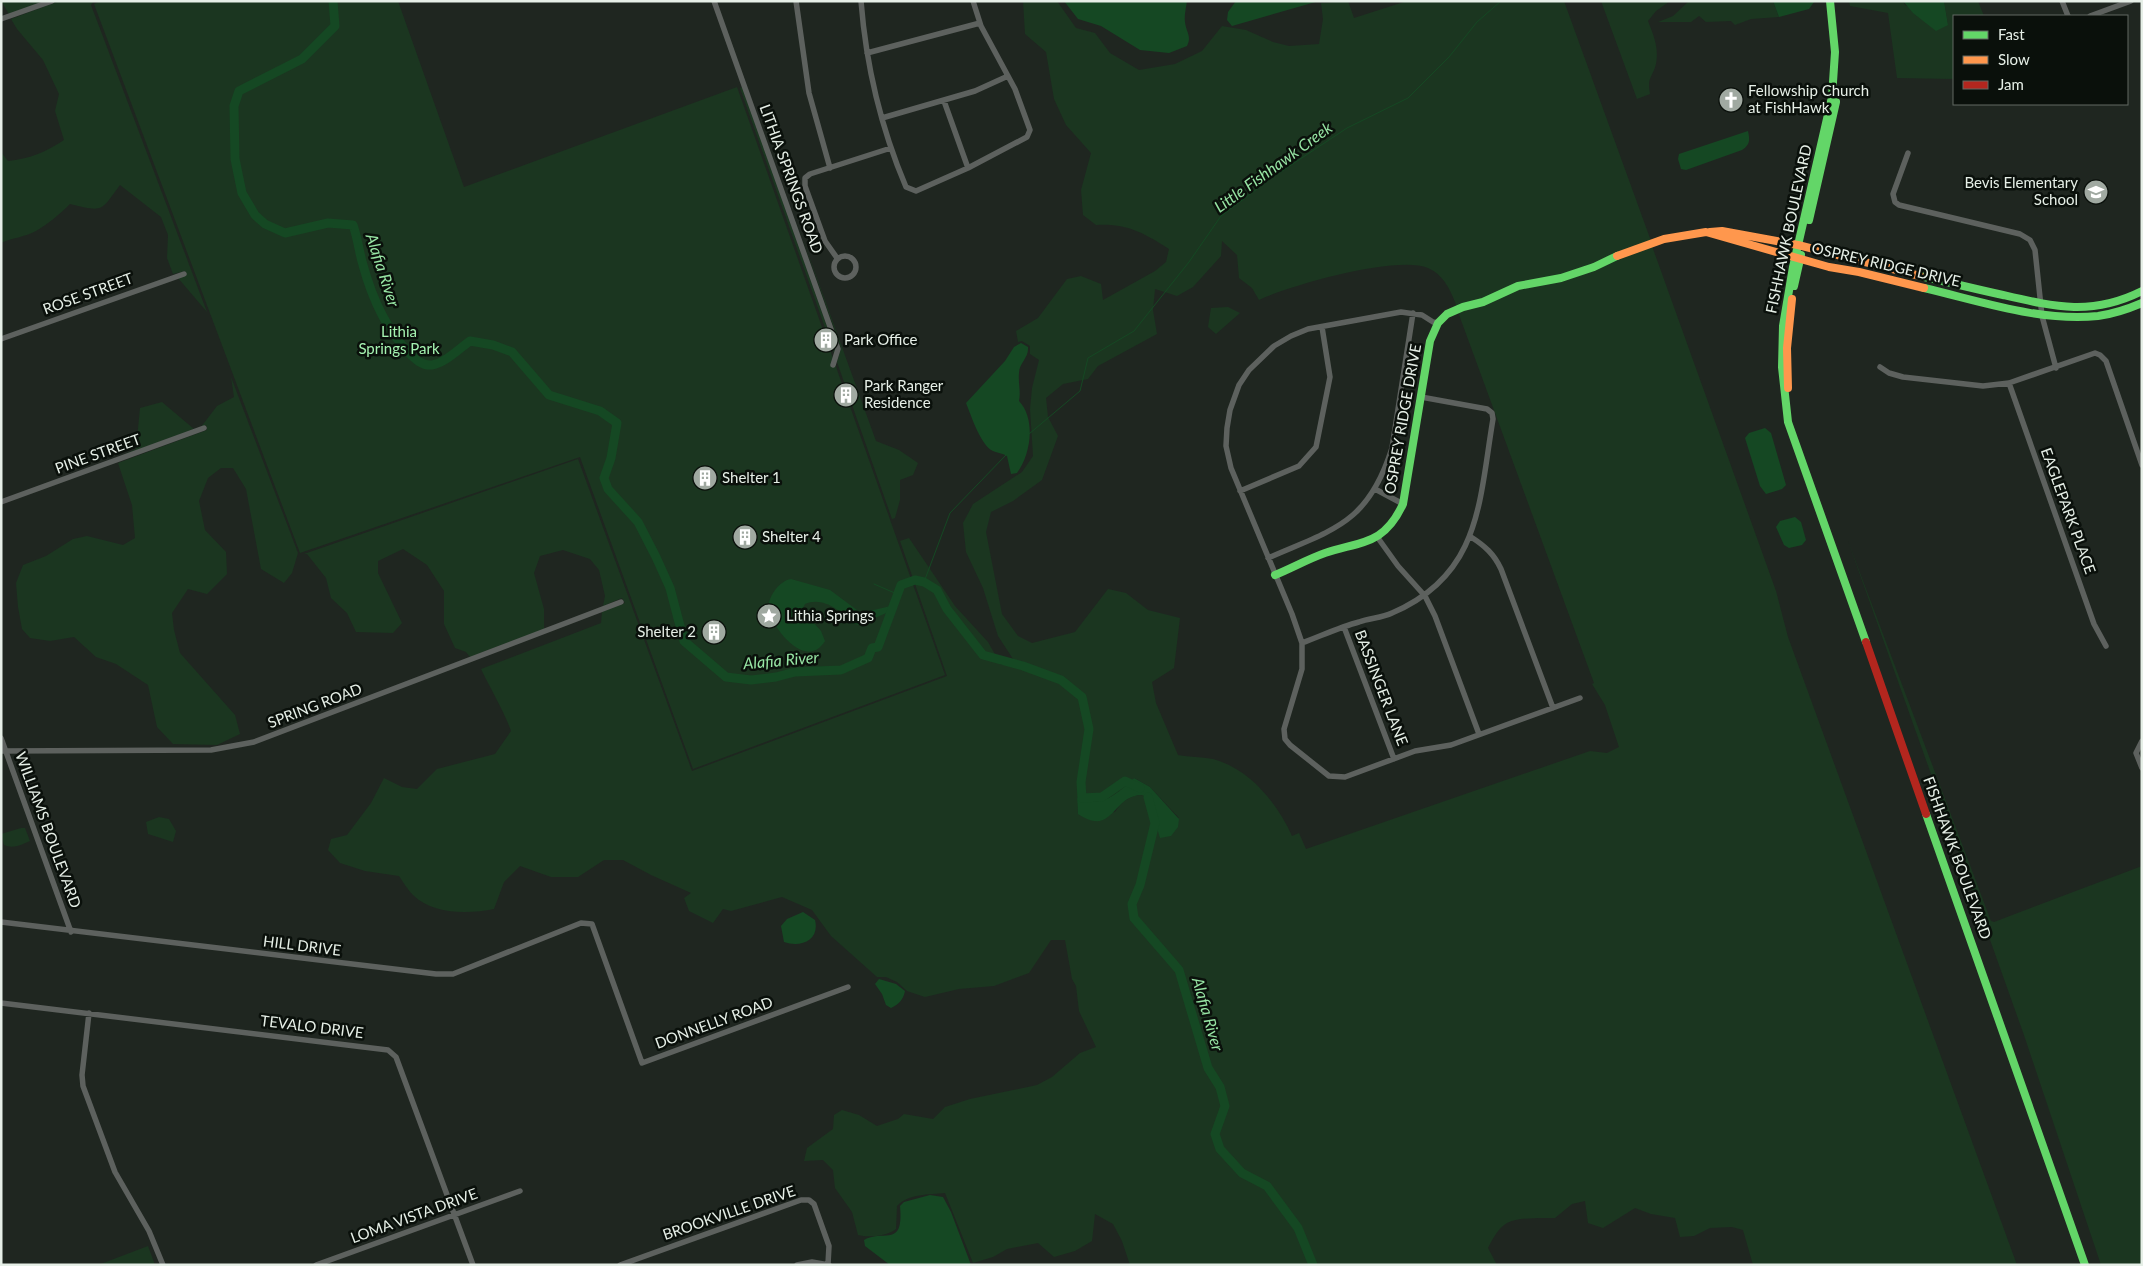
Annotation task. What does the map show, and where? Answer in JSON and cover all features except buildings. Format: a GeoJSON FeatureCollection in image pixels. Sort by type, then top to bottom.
{"type":"FeatureCollection","features":[{"type":"Feature","properties":{"kind":"street"},"geometry":{"type":"LineString","coordinates":[[1,19],[52,1]]}},
{"type":"Feature","properties":{"kind":"street","name":"LITHIA SPRINGS ROAD"},"geometry":{"type":"LineString","coordinates":[[714,1],[838,348],[833,365]]}},
{"type":"Feature","properties":{"kind":"street"},"geometry":{"type":"LineString","coordinates":[[796,1],[809,93],[830,168]]}},
{"type":"Feature","properties":{"kind":"street"},"geometry":{"type":"LineString","coordinates":[[861,1],[867,53],[882,118],[906,187],[916,191],[968,168],[1027,137],[1030,130],[1008,76],[980,23],[973,1]]}},
{"type":"Feature","properties":{"kind":"street","name":"FISHHAWK BOULEVARD"},"geometry":{"type":"LineString","coordinates":[[1831,1],[1835,52],[1833,92],[1797,258],[1790,307],[1787,360],[1790,402],[1801,461],[2086,1265]]}},
{"type":"Feature","properties":{"kind":"street"},"geometry":{"type":"LineString","coordinates":[[2062,1],[2068,15]]}},
{"type":"Feature","properties":{"kind":"street"},"geometry":{"type":"LineString","coordinates":[[2093,15],[2131,1]]}},
{"type":"Feature","properties":{"kind":"street"},"geometry":{"type":"LineString","coordinates":[[867,53],[980,23]]}},
{"type":"Feature","properties":{"kind":"street"},"geometry":{"type":"LineString","coordinates":[[882,118],[975,92],[1008,76]]}},
{"type":"Feature","properties":{"kind":"street"},"geometry":{"type":"LineString","coordinates":[[944,101],[968,168]]}},
{"type":"Feature","properties":{"kind":"street"},"geometry":{"type":"LineString","coordinates":[[837,258],[825,241],[805,186],[805,178],[810,174],[892,148]]}},
{"type":"Feature","properties":{"kind":"street"},"geometry":{"type":"LineString","coordinates":[[1908,153],[1894,194],[1895,202],[1900,205],[2020,234],[2030,240],[2035,250],[2042,316],[2056,368]]}},
{"type":"Feature","properties":{"kind":"street","name":"OSPREY RIDGE DRIVE"},"geometry":{"type":"LineString","coordinates":[[1275,575],[1328,553],[1378,538],[1394,522],[1403,504],[1430,341],[1438,323],[1447,314],[1463,306],[1483,302],[1518,286],[1561,278],[1664,239],[1722,231],[1800,245],[1885,268],[2041,305],[2084,308],[2123,299],[2142,291]]}},
{"type":"Feature","properties":{"kind":"street","name":"OSPREY RIDGE DRIVE"},"geometry":{"type":"LineString","coordinates":[[1706,232],[1829,267],[2042,316],[2088,318],[2120,311],[2142,303]]}},
{"type":"Feature","properties":{"kind":"street"},"geometry":{"type":"LineString","coordinates":[[845,255],[854,259],[856,267],[853,274],[846,278],[837,275],[833,266],[837,258],[845,255]]}},
{"type":"Feature","properties":{"kind":"street","name":"ROSE STREET"},"geometry":{"type":"LineString","coordinates":[[1,339],[184,274]]}},
{"type":"Feature","properties":{"kind":"street"},"geometry":{"type":"LineString","coordinates":[[1438,323],[1422,315],[1402,312],[1322,326],[1291,336],[1274,346],[1249,370],[1239,385],[1230,410],[1226,446],[1231,468],[1295,622],[1302,644],[1302,669],[1284,730],[1285,739],[1325,774],[1334,778],[1345,778],[1415,751],[1451,745],[1580,698]]}},
{"type":"Feature","properties":{"kind":"street"},"geometry":{"type":"LineString","coordinates":[[1268,558],[1332,530],[1360,509],[1375,490],[1392,448],[1413,313]]}},
{"type":"Feature","properties":{"kind":"street"},"geometry":{"type":"LineString","coordinates":[[1240,491],[1299,466],[1316,447],[1330,377],[1322,326]]}},
{"type":"Feature","properties":{"kind":"street"},"geometry":{"type":"LineString","coordinates":[[1880,367],[1889,373],[1903,377],[1983,386],[2009,383],[2095,353],[2106,361],[2142,465]]}},
{"type":"Feature","properties":{"kind":"street","name":"EAGLEPARK PLACE"},"geometry":{"type":"LineString","coordinates":[[2009,383],[2094,624],[2106,646]]}},
{"type":"Feature","properties":{"kind":"street"},"geometry":{"type":"LineString","coordinates":[[1302,644],[1344,627],[1390,614],[1425,596],[1454,568],[1471,536],[1479,503],[1493,419],[1492,413],[1487,409],[1421,397]]}},
{"type":"Feature","properties":{"kind":"street","name":"PINE STREET"},"geometry":{"type":"LineString","coordinates":[[1,502],[204,428]]}},
{"type":"Feature","properties":{"kind":"street"},"geometry":{"type":"LineString","coordinates":[[1375,490],[1403,504]]}},
{"type":"Feature","properties":{"kind":"street"},"geometry":{"type":"LineString","coordinates":[[1471,536],[1495,556],[1553,708]]}},
{"type":"Feature","properties":{"kind":"street"},"geometry":{"type":"LineString","coordinates":[[1378,538],[1398,566],[1425,596],[1435,616],[1479,734]]}},
{"type":"Feature","properties":{"kind":"street","name":"SPRING ROAD"},"geometry":{"type":"LineString","coordinates":[[4,751],[211,750],[254,742],[621,602]]}},
{"type":"Feature","properties":{"kind":"street","name":"BASSINGER LANE"},"geometry":{"type":"LineString","coordinates":[[1344,627],[1394,759]]}},
{"type":"Feature","properties":{"kind":"street","name":"WILLIAMS BOULEVARD"},"geometry":{"type":"LineString","coordinates":[[1,738],[4,751],[71,932]]}},
{"type":"Feature","properties":{"kind":"street"},"geometry":{"type":"LineString","coordinates":[[2142,741],[2136,753],[2142,768]]}},
{"type":"Feature","properties":{"kind":"street","name":"HILL DRIVE"},"geometry":{"type":"LineString","coordinates":[[1,922],[71,932],[436,974],[453,974],[581,923],[592,924]]}},
{"type":"Feature","properties":{"kind":"street","name":"DONNELLY ROAD"},"geometry":{"type":"LineString","coordinates":[[592,924],[642,1063],[848,987]]}},
{"type":"Feature","properties":{"kind":"street","name":"TEVALO DRIVE"},"geometry":{"type":"LineString","coordinates":[[1,1003],[388,1050],[396,1057],[473,1265]]}},
{"type":"Feature","properties":{"kind":"street"},"geometry":{"type":"LineString","coordinates":[[89,1013],[82,1075],[84,1086],[115,1172],[153,1239],[163,1265]]}},
{"type":"Feature","properties":{"kind":"street","name":"LOMA VISTA DRIVE"},"geometry":{"type":"LineString","coordinates":[[316,1265],[520,1191]]}},
{"type":"Feature","properties":{"kind":"street","name":"BROOKVILLE DRIVE"},"geometry":{"type":"LineString","coordinates":[[620,1265],[801,1200],[809,1200],[814,1204],[829,1246],[828,1264]]}},
{"type":"Feature","properties":{"kind":"street"},"geometry":{"type":"LineString","coordinates":[[644,1256],[647,1265]]}},
{"type":"Feature","properties":{"kind":"street"},"geometry":{"type":"LineString","coordinates":[[797,1265],[812,1262],[828,1264]]}},
{"type":"Feature","properties":{"kind":"green space"},"geometry":{"type":"Polygon","coordinates":[[[1,1],[45,1],[9,14],[1,1]]]}},
{"type":"Feature","properties":{"kind":"green space"},"geometry":{"type":"Polygon","coordinates":[[[59,1],[94,1],[91,5],[207,312],[178,278],[187,275],[185,271],[173,274],[167,258],[168,235],[161,217],[120,185],[109,200],[100,208],[95,209],[70,204],[54,219],[36,231],[1,243],[1,152],[8,161],[23,159],[51,148],[64,140],[55,111],[59,94],[43,60],[11,19],[59,1]]]}},
{"type":"Feature","properties":{"kind":"green space","name":"Lithia Springs Park"},"geometry":{"type":"Polygon","coordinates":[[[100,1],[398,1],[464,187],[737,87],[945,675],[693,769],[580,457],[300,553],[94,4],[100,1]]]}},
{"type":"Feature","properties":{"kind":"green space"},"geometry":{"type":"Polygon","coordinates":[[[1023,1],[1057,1],[1076,28],[1095,33],[1110,53],[1139,70],[1175,64],[1202,51],[1222,26],[1246,30],[1273,42],[1289,46],[1319,44],[1323,19],[1321,3],[1348,1],[1354,18],[1407,1],[1564,1],[1651,241],[1593,265],[1457,307],[1443,279],[1428,268],[1413,265],[1369,268],[1318,280],[1259,300],[1252,288],[1239,278],[1237,255],[1222,241],[1221,256],[1193,287],[1177,296],[1155,289],[1153,310],[1157,334],[1098,366],[1088,379],[1063,384],[1046,398],[1048,417],[1058,436],[1042,480],[1013,501],[991,512],[986,532],[1002,614],[1018,636],[1032,643],[1075,632],[1108,589],[1126,593],[1148,610],[1180,618],[1174,668],[1152,682],[1156,703],[1178,755],[1213,759],[1239,771],[1250,779],[1279,811],[1292,836],[1299,833],[1306,849],[1590,751],[1607,753],[1619,747],[1605,705],[1592,684],[1594,683],[1458,312],[1652,246],[1776,591],[1788,637],[2017,1265],[1753,1265],[1743,1230],[1732,1227],[1710,1228],[1694,1236],[1680,1237],[1675,1218],[1651,1214],[1635,1208],[1603,1228],[1588,1223],[1585,1201],[1572,1204],[1555,1218],[1524,1219],[1512,1221],[1504,1225],[1488,1248],[1497,1265],[1130,1265],[1122,1241],[1113,1224],[1095,1214],[1092,1241],[1075,1251],[1054,1257],[1038,1243],[1007,1249],[993,1257],[973,1263],[945,1193],[920,1195],[902,1202],[897,1206],[896,1229],[888,1233],[878,1236],[858,1235],[852,1212],[835,1188],[833,1170],[823,1160],[804,1161],[807,1148],[833,1129],[834,1115],[842,1110],[859,1115],[877,1126],[898,1119],[904,1114],[933,1119],[945,1107],[970,1099],[1037,1085],[1052,1077],[1080,1053],[1096,1047],[1079,1011],[1076,986],[1072,979],[1065,940],[1051,940],[1029,973],[994,986],[959,989],[925,997],[907,991],[897,982],[886,977],[877,977],[831,936],[812,910],[782,897],[731,911],[723,909],[713,923],[689,911],[684,898],[691,893],[623,860],[604,860],[578,877],[551,877],[520,866],[504,882],[494,909],[474,912],[441,910],[421,902],[411,893],[399,876],[365,871],[340,863],[328,850],[331,839],[347,835],[371,803],[384,778],[402,787],[417,789],[437,769],[495,754],[511,731],[481,669],[601,623],[602,612],[625,603],[622,598],[603,606],[605,596],[599,570],[590,559],[563,550],[540,556],[534,573],[544,609],[544,629],[470,657],[466,652],[455,648],[444,624],[444,591],[427,565],[403,549],[378,561],[378,573],[402,623],[393,633],[356,632],[347,613],[331,598],[326,578],[307,554],[304,554],[578,459],[692,771],[947,676],[900,541],[909,538],[955,606],[988,642],[1001,665],[1015,662],[998,636],[983,588],[966,552],[963,523],[973,504],[1022,472],[1033,456],[1030,409],[1032,388],[1039,360],[1030,354],[1030,346],[1022,341],[1018,342],[1016,331],[1038,318],[1067,279],[1081,276],[1101,284],[1103,300],[1155,271],[1166,262],[1169,249],[1135,230],[1126,227],[1096,225],[1083,215],[1081,190],[1091,153],[1066,125],[1054,99],[1046,52],[1025,34],[1023,1]],[[1134,778],[1121,790],[1101,801],[1094,802],[1077,799],[1078,813],[1115,812],[1127,799],[1143,795],[1157,822],[1179,818],[1150,787],[1134,778]]]}},
{"type":"Feature","properties":{"kind":"green space"},"geometry":{"type":"Polygon","coordinates":[[[1601,1],[1670,1],[1656,11],[1648,21],[1657,53],[1656,64],[1650,81],[1650,94],[1637,99],[1601,1]]]}},
{"type":"Feature","properties":{"kind":"green space"},"geometry":{"type":"Polygon","coordinates":[[[1689,1],[1773,1],[1779,17],[1751,19],[1735,25],[1731,21],[1706,22],[1699,16],[1691,22],[1658,22],[1673,16],[1689,1]]]}},
{"type":"Feature","properties":{"kind":"green space"},"geometry":{"type":"Polygon","coordinates":[[[1849,1],[1903,1],[1905,5],[1948,25],[1944,1],[1978,1],[1984,15],[1953,15],[1953,79],[1897,78],[1888,13],[1850,6],[1849,1]]]}},
{"type":"Feature","properties":{"kind":"green space"},"geometry":{"type":"Polygon","coordinates":[[[742,87],[835,349],[834,353],[740,88],[742,87]]]}},
{"type":"Feature","properties":{"kind":"green space"},"geometry":{"type":"Polygon","coordinates":[[[796,220],[876,441],[899,450],[918,463],[913,475],[900,480],[900,500],[895,518],[892,519],[837,362],[841,348],[796,220]]]}},
{"type":"Feature","properties":{"kind":"green space"},"geometry":{"type":"Polygon","coordinates":[[[1228,307],[1240,313],[1216,334],[1208,327],[1211,308],[1228,307]]]}},
{"type":"Feature","properties":{"kind":"green space"},"geometry":{"type":"Polygon","coordinates":[[[231,377],[298,553],[292,573],[284,583],[261,569],[246,489],[233,468],[221,468],[208,478],[199,501],[205,530],[226,552],[227,574],[207,594],[188,589],[172,613],[174,630],[180,653],[235,715],[240,734],[217,745],[173,744],[157,727],[148,685],[116,664],[96,657],[74,637],[50,641],[30,638],[22,629],[16,583],[23,565],[46,556],[73,539],[87,536],[123,545],[135,538],[132,505],[118,463],[207,430],[206,425],[201,427],[217,406],[234,397],[231,377]]]}},
{"type":"Feature","properties":{"kind":"green space"},"geometry":{"type":"Polygon","coordinates":[[[162,402],[194,429],[116,458],[136,449],[140,408],[162,402]]]}},
{"type":"Feature","properties":{"kind":"green space"},"geometry":{"type":"Polygon","coordinates":[[[1848,541],[1991,921],[1994,922],[2142,866],[2142,1265],[2101,1265],[2025,1038],[1848,541]]]}},
{"type":"Feature","properties":{"kind":"green space"},"geometry":{"type":"Polygon","coordinates":[[[159,817],[169,819],[176,831],[173,842],[148,834],[146,822],[159,817]]]}},
{"type":"Feature","properties":{"kind":"green space"},"geometry":{"type":"Polygon","coordinates":[[[25,828],[30,841],[14,847],[4,845],[1,834],[25,828]]]}},
{"type":"Feature","properties":{"kind":"green space"},"geometry":{"type":"Polygon","coordinates":[[[148,1246],[155,1265],[98,1265],[148,1246]]]}},
{"type":"Feature","properties":{"kind":"shaded area"},"geometry":{"type":"Polygon","coordinates":[[[1064,1],[1187,1],[1185,20],[1189,37],[1187,46],[1169,53],[1140,50],[1101,26],[1078,19],[1064,1]]]}},
{"type":"Feature","properties":{"kind":"shaded area"},"geometry":{"type":"Polygon","coordinates":[[[1236,1],[1319,1],[1232,26],[1227,20],[1228,12],[1236,1]]]}},
{"type":"Feature","properties":{"kind":"shaded area"},"geometry":{"type":"Polygon","coordinates":[[[1773,1],[1814,2],[1809,9],[1779,17],[1773,1]]]}},
{"type":"Feature","properties":{"kind":"shaded area"},"geometry":{"type":"Polygon","coordinates":[[[1903,1],[1944,1],[1948,25],[1936,31],[1913,13],[1903,1]]]}},
{"type":"Feature","properties":{"kind":"shaded area"},"geometry":{"type":"Polygon","coordinates":[[[1748,131],[1749,142],[1742,150],[1686,170],[1681,169],[1678,159],[1679,154],[1748,131]]]}},
{"type":"Feature","properties":{"kind":"shaded area"},"geometry":{"type":"Polygon","coordinates":[[[1021,343],[1028,347],[1028,351],[1019,369],[1019,401],[1028,417],[1030,437],[1022,465],[1017,473],[1011,474],[1007,456],[993,451],[984,443],[966,403],[1005,361],[1014,347],[1021,343]]]}},
{"type":"Feature","properties":{"kind":"shaded area"},"geometry":{"type":"Polygon","coordinates":[[[1765,428],[1771,433],[1786,485],[1782,489],[1766,494],[1760,486],[1745,438],[1749,433],[1765,428]]]}},
{"type":"Feature","properties":{"kind":"shaded area"},"geometry":{"type":"Polygon","coordinates":[[[1795,517],[1801,522],[1806,540],[1802,545],[1789,548],[1784,545],[1776,527],[1780,521],[1795,517]]]}},
{"type":"Feature","properties":{"kind":"shaded area"},"geometry":{"type":"Polygon","coordinates":[[[791,579],[830,590],[861,613],[895,605],[893,610],[859,625],[851,623],[837,609],[824,603],[811,602],[805,604],[802,610],[821,631],[825,641],[817,649],[809,652],[800,650],[784,637],[768,611],[769,601],[774,591],[786,580],[791,579]]]}},
{"type":"Feature","properties":{"kind":"shaded area"},"geometry":{"type":"Polygon","coordinates":[[[1134,778],[1150,787],[1179,819],[1178,827],[1171,836],[1160,838],[1151,808],[1143,795],[1125,801],[1106,818],[1099,821],[1090,820],[1078,814],[1077,798],[1086,801],[1101,801],[1121,790],[1134,778]]]}},
{"type":"Feature","properties":{"kind":"shaded area"},"geometry":{"type":"Polygon","coordinates":[[[803,912],[815,920],[815,933],[808,941],[803,943],[790,944],[784,942],[781,926],[787,919],[803,912]]]}},
{"type":"Feature","properties":{"kind":"shaded area"},"geometry":{"type":"Polygon","coordinates":[[[879,979],[896,984],[905,991],[900,1001],[891,1008],[886,1005],[882,994],[875,984],[879,979]]]}},
{"type":"Feature","properties":{"kind":"shaded area"},"geometry":{"type":"Polygon","coordinates":[[[930,1195],[943,1197],[951,1212],[971,1265],[890,1265],[865,1246],[864,1240],[871,1237],[896,1233],[899,1228],[900,1206],[904,1202],[930,1195]]]}},
{"type":"Feature","properties":{"kind":"waterway","name":"Alafia River"},"geometry":{"type":"LineString","coordinates":[[333,1],[335,26],[302,59],[239,91],[234,106],[235,159],[242,193],[255,215],[265,224],[285,233],[328,223],[353,225],[375,301],[393,334],[419,362],[428,365],[437,364],[447,359],[470,341],[493,345],[512,352],[549,395],[600,411],[617,423],[611,458],[604,478],[608,489],[638,522],[656,557],[670,588],[684,641],[726,677],[751,680],[776,677],[795,672],[841,670],[868,658],[872,648],[878,647],[901,585],[915,580],[924,582],[937,590],[947,609],[983,655],[1023,666],[1061,680],[1082,697],[1089,729],[1081,782],[1082,798],[1102,797],[1125,781],[1140,788]]}},
{"type":"Feature","properties":{"kind":"waterway","name":"Little Fishhawk Creek"},"geometry":{"type":"LineString","coordinates":[[1029,434],[1080,391],[1088,358],[1134,331],[1189,262],[1221,216],[1273,177],[1347,128],[1408,98],[1449,57],[1477,22],[1501,1]]}},
{"type":"Feature","properties":{"kind":"waterway","name":"Little Fishhawk Creek"},"geometry":{"type":"LineString","coordinates":[[924,582],[950,513],[1006,455]]}},
{"type":"Feature","properties":{"kind":"waterway"},"geometry":{"type":"LineString","coordinates":[[874,584],[897,594]]}},
{"type":"Feature","properties":{"kind":"waterway","name":"Alafia River"},"geometry":{"type":"LineString","coordinates":[[1148,797],[1155,823],[1140,885],[1132,904],[1134,918],[1179,970],[1208,1068],[1220,1087],[1225,1106],[1215,1134],[1220,1149],[1242,1173],[1267,1186],[1298,1228],[1313,1265]]}},
{"type":"Feature","properties":{"kind":"traffic: fast"},"geometry":{"type":"LineString","coordinates":[[1830,1],[1835,52],[1832,97],[1793,267],[1783,326],[1782,367],[1788,422],[1866,642]]}},
{"type":"Feature","properties":{"kind":"traffic: fast"},"geometry":{"type":"LineString","coordinates":[[1809,220],[1836,102]]}},
{"type":"Feature","properties":{"kind":"traffic: fast"},"geometry":{"type":"LineString","coordinates":[[1794,286],[1801,255]]}},
{"type":"Feature","properties":{"kind":"traffic: fast"},"geometry":{"type":"LineString","coordinates":[[1275,575],[1325,553],[1371,539],[1388,527],[1396,517],[1403,504],[1430,341],[1438,323],[1447,314],[1463,307],[1483,302],[1518,286],[1561,278],[1594,267],[1617,256]]}},
{"type":"Feature","properties":{"kind":"traffic: fast"},"geometry":{"type":"LineString","coordinates":[[1920,276],[2057,306],[2073,307],[2106,304],[2142,291]]}},
{"type":"Feature","properties":{"kind":"traffic: fast"},"geometry":{"type":"LineString","coordinates":[[1924,288],[2010,309],[2054,316],[2098,316],[2142,303]]}},
{"type":"Feature","properties":{"kind":"traffic: fast"},"geometry":{"type":"LineString","coordinates":[[1926,814],[2085,1265]]}},
{"type":"Feature","properties":{"kind":"traffic: slow"},"geometry":{"type":"LineString","coordinates":[[1710,232],[1722,231],[1798,245],[1920,276]]}},
{"type":"Feature","properties":{"kind":"traffic: slow"},"geometry":{"type":"LineString","coordinates":[[1617,256],[1664,239],[1706,232],[1829,267],[1859,272],[1924,288]]}},
{"type":"Feature","properties":{"kind":"traffic: slow"},"geometry":{"type":"LineString","coordinates":[[1788,388],[1787,348],[1792,299]]}},
{"type":"Feature","properties":{"kind":"traffic: jam"},"geometry":{"type":"LineString","coordinates":[[1866,642],[1926,814]]}},
{"type":"Feature","properties":{"kind":"place","name":"Fellowship Church at FishHawk"},"geometry":{"type":"Point","coordinates":[1731,100]}},
{"type":"Feature","properties":{"kind":"place","name":"Bevis Elementary School"},"geometry":{"type":"Point","coordinates":[2096,192]}},
{"type":"Feature","properties":{"kind":"place","name":"Park Office"},"geometry":{"type":"Point","coordinates":[826,340]}},
{"type":"Feature","properties":{"kind":"place","name":"Park Ranger Residence"},"geometry":{"type":"Point","coordinates":[846,395]}},
{"type":"Feature","properties":{"kind":"place","name":"Shelter 1"},"geometry":{"type":"Point","coordinates":[705,478]}},
{"type":"Feature","properties":{"kind":"place","name":"Shelter 4"},"geometry":{"type":"Point","coordinates":[745,537]}},
{"type":"Feature","properties":{"kind":"place","name":"Lithia Springs"},"geometry":{"type":"Point","coordinates":[769,616]}},
{"type":"Feature","properties":{"kind":"place","name":"Shelter 2"},"geometry":{"type":"Point","coordinates":[714,632]}}]}
